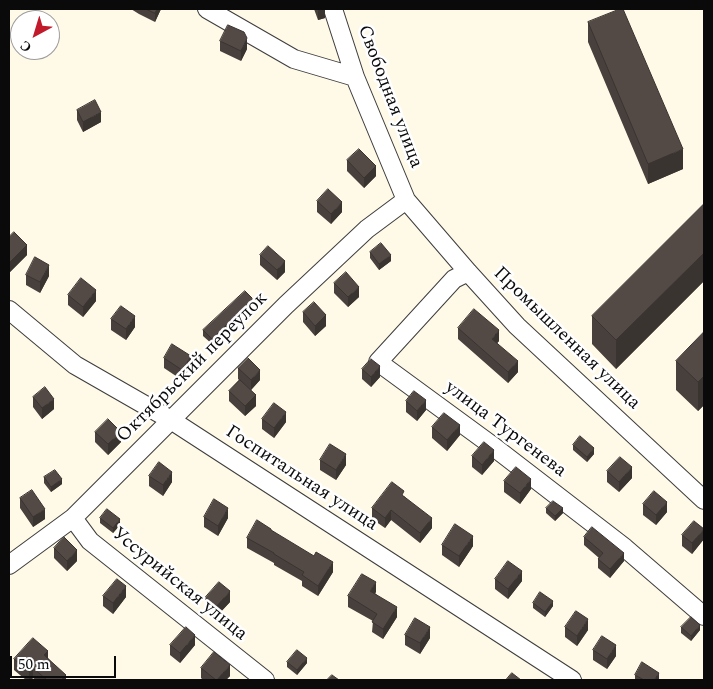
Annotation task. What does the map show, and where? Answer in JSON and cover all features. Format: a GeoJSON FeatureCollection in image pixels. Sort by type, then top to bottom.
{"type":"FeatureCollection","features":[{"type":"Feature","properties":{"kind":"street"},"geometry":{"type":"LineString","coordinates":[[207,9],[294,59],[355,77]]}},
{"type":"Feature","properties":{"kind":"street","name":"Свободная улица"},"geometry":{"type":"LineString","coordinates":[[334,9],[355,77],[406,200]]}},
{"type":"Feature","properties":{"kind":"street","name":"Промышленная улица"},"geometry":{"type":"LineString","coordinates":[[406,200],[517,326],[704,500]]}},
{"type":"Feature","properties":{"kind":"street","name":"Октябрьский переулок"},"geometry":{"type":"LineString","coordinates":[[9,565],[73,518],[300,292],[367,229],[406,200]]}},
{"type":"Feature","properties":{"kind":"street","name":"улица Тургенева"},"geometry":{"type":"LineString","coordinates":[[468,272],[454,279],[378,362],[490,444],[625,548],[704,616]]}},
{"type":"Feature","properties":{"kind":"street","name":"Госпитальная улица"},"geometry":{"type":"LineString","coordinates":[[9,310],[75,365],[171,420],[572,680]]}},
{"type":"Feature","properties":{"kind":"street","name":"Уссурийская улица"},"geometry":{"type":"LineString","coordinates":[[73,518],[90,540],[265,680]]}},
{"type":"Feature","properties":{"kind":"building"},"geometry":{"type":"Polygon","coordinates":[[[146,9],[157,9],[155,13],[146,9]]]}},
{"type":"Feature","properties":{"kind":"building"},"geometry":{"type":"Polygon","coordinates":[[[623,9],[683,149],[648,164],[588,22],[623,9]]]}},
{"type":"Feature","properties":{"kind":"building"},"geometry":{"type":"Polygon","coordinates":[[[228,25],[244,32],[247,38],[241,51],[220,41],[228,25]]]}},
{"type":"Feature","properties":{"kind":"building"},"geometry":{"type":"Polygon","coordinates":[[[95,100],[101,112],[83,122],[77,110],[95,100]]]}},
{"type":"Feature","properties":{"kind":"building"},"geometry":{"type":"Polygon","coordinates":[[[359,149],[376,166],[364,178],[347,160],[359,149]]]}},
{"type":"Feature","properties":{"kind":"building"},"geometry":{"type":"Polygon","coordinates":[[[328,189],[342,202],[331,214],[317,201],[328,189]]]}},
{"type":"Feature","properties":{"kind":"building"},"geometry":{"type":"Polygon","coordinates":[[[704,204],[704,253],[616,340],[592,316],[704,204]]]}},
{"type":"Feature","properties":{"kind":"building"},"geometry":{"type":"Polygon","coordinates":[[[14,232],[27,245],[10,262],[9,237],[14,232]]]}},
{"type":"Feature","properties":{"kind":"building"},"geometry":{"type":"Polygon","coordinates":[[[381,243],[391,255],[379,264],[370,252],[381,243]]]}},
{"type":"Feature","properties":{"kind":"building"},"geometry":{"type":"Polygon","coordinates":[[[268,246],[285,261],[277,270],[260,255],[268,246]]]}},
{"type":"Feature","properties":{"kind":"building"},"geometry":{"type":"Polygon","coordinates":[[[35,257],[49,265],[40,282],[26,275],[35,257]]]}},
{"type":"Feature","properties":{"kind":"building"},"geometry":{"type":"Polygon","coordinates":[[[346,272],[359,287],[348,297],[334,283],[346,272]]]}},
{"type":"Feature","properties":{"kind":"building"},"geometry":{"type":"Polygon","coordinates":[[[81,278],[96,290],[83,307],[68,295],[81,278]]]}},
{"type":"Feature","properties":{"kind":"building"},"geometry":{"type":"Polygon","coordinates":[[[245,291],[253,299],[212,339],[203,330],[245,291]]]}},
{"type":"Feature","properties":{"kind":"building"},"geometry":{"type":"Polygon","coordinates":[[[314,302],[326,315],[315,326],[303,312],[314,302]]]}},
{"type":"Feature","properties":{"kind":"building"},"geometry":{"type":"Polygon","coordinates":[[[121,306],[135,316],[126,329],[111,319],[121,306]]]}},
{"type":"Feature","properties":{"kind":"building"},"geometry":{"type":"Polygon","coordinates":[[[474,309],[499,330],[492,339],[518,361],[508,372],[458,328],[474,309]]]}},
{"type":"Feature","properties":{"kind":"building"},"geometry":{"type":"Polygon","coordinates":[[[704,332],[704,376],[698,382],[676,361],[704,332]]]}},
{"type":"Feature","properties":{"kind":"building"},"geometry":{"type":"Polygon","coordinates":[[[172,344],[191,356],[182,370],[164,358],[172,344]]]}},
{"type":"Feature","properties":{"kind":"building"},"geometry":{"type":"Polygon","coordinates":[[[248,358],[260,370],[251,380],[238,368],[248,358]]]}},
{"type":"Feature","properties":{"kind":"building"},"geometry":{"type":"Polygon","coordinates":[[[371,359],[380,366],[371,377],[362,369],[371,359]]]}},
{"type":"Feature","properties":{"kind":"building"},"geometry":{"type":"Polygon","coordinates":[[[240,380],[256,395],[245,406],[229,391],[240,380]]]}},
{"type":"Feature","properties":{"kind":"building"},"geometry":{"type":"Polygon","coordinates":[[[45,387],[54,399],[42,408],[33,397],[45,387]]]}},
{"type":"Feature","properties":{"kind":"building"},"geometry":{"type":"Polygon","coordinates":[[[414,391],[426,400],[417,411],[406,401],[414,391]]]}},
{"type":"Feature","properties":{"kind":"building"},"geometry":{"type":"Polygon","coordinates":[[[274,403],[286,412],[274,428],[262,419],[274,403]]]}},
{"type":"Feature","properties":{"kind":"building"},"geometry":{"type":"Polygon","coordinates":[[[444,413],[460,425],[447,440],[432,427],[444,413]]]}},
{"type":"Feature","properties":{"kind":"building"},"geometry":{"type":"Polygon","coordinates":[[[108,419],[121,432],[108,444],[95,432],[108,419]]]}},
{"type":"Feature","properties":{"kind":"building"},"geometry":{"type":"Polygon","coordinates":[[[580,436],[594,448],[587,457],[573,445],[580,436]]]}},
{"type":"Feature","properties":{"kind":"building"},"geometry":{"type":"Polygon","coordinates":[[[484,442],[494,450],[482,465],[472,456],[484,442]]]}},
{"type":"Feature","properties":{"kind":"building"},"geometry":{"type":"Polygon","coordinates":[[[330,444],[346,454],[336,470],[320,460],[330,444]]]}},
{"type":"Feature","properties":{"kind":"building"},"geometry":{"type":"Polygon","coordinates":[[[620,457],[632,467],[619,482],[607,471],[620,457]]]}},
{"type":"Feature","properties":{"kind":"building"},"geometry":{"type":"Polygon","coordinates":[[[159,462],[172,472],[163,485],[149,476],[159,462]]]}},
{"type":"Feature","properties":{"kind":"building"},"geometry":{"type":"Polygon","coordinates":[[[516,467],[531,479],[520,493],[504,481],[516,467]]]}},
{"type":"Feature","properties":{"kind":"building"},"geometry":{"type":"Polygon","coordinates":[[[55,470],[62,479],[51,487],[44,477],[55,470]]]}},
{"type":"Feature","properties":{"kind":"building"},"geometry":{"type":"Polygon","coordinates":[[[392,482],[404,491],[402,495],[432,518],[420,533],[391,510],[385,518],[372,508],[392,482]]]}},
{"type":"Feature","properties":{"kind":"building"},"geometry":{"type":"Polygon","coordinates":[[[32,490],[45,509],[33,517],[20,498],[32,490]]]}},
{"type":"Feature","properties":{"kind":"building"},"geometry":{"type":"Polygon","coordinates":[[[654,491],[667,502],[656,515],[643,504],[654,491]]]}},
{"type":"Feature","properties":{"kind":"building"},"geometry":{"type":"Polygon","coordinates":[[[214,499],[228,508],[218,526],[204,517],[214,499]]]}},
{"type":"Feature","properties":{"kind":"building"},"geometry":{"type":"Polygon","coordinates":[[[553,501],[563,508],[555,516],[546,508],[553,501]]]}},
{"type":"Feature","properties":{"kind":"building"},"geometry":{"type":"Polygon","coordinates":[[[107,509],[120,519],[113,528],[100,518],[107,509]]]}},
{"type":"Feature","properties":{"kind":"building"},"geometry":{"type":"Polygon","coordinates":[[[257,520],[314,556],[316,552],[333,562],[318,586],[302,575],[304,572],[247,538],[257,520]]]}},
{"type":"Feature","properties":{"kind":"building"},"geometry":{"type":"Polygon","coordinates":[[[694,521],[704,529],[692,543],[682,535],[694,521]]]}},
{"type":"Feature","properties":{"kind":"building"},"geometry":{"type":"Polygon","coordinates":[[[455,524],[473,536],[459,556],[442,545],[455,524]]]}},
{"type":"Feature","properties":{"kind":"building"},"geometry":{"type":"Polygon","coordinates":[[[592,527],[624,553],[610,569],[598,559],[603,553],[584,537],[592,527]]]}},
{"type":"Feature","properties":{"kind":"building"},"geometry":{"type":"Polygon","coordinates":[[[64,537],[77,550],[67,561],[54,548],[64,537]]]}},
{"type":"Feature","properties":{"kind":"building"},"geometry":{"type":"Polygon","coordinates":[[[508,561],[522,571],[508,589],[495,579],[508,561]]]}},
{"type":"Feature","properties":{"kind":"building"},"geometry":{"type":"Polygon","coordinates":[[[362,574],[376,582],[370,591],[397,607],[383,629],[372,622],[377,614],[348,596],[362,574]]]}},
{"type":"Feature","properties":{"kind":"building"},"geometry":{"type":"Polygon","coordinates":[[[117,579],[126,586],[113,603],[103,596],[117,579]]]}},
{"type":"Feature","properties":{"kind":"building"},"geometry":{"type":"Polygon","coordinates":[[[219,582],[230,591],[216,607],[205,598],[219,582]]]}},
{"type":"Feature","properties":{"kind":"building"},"geometry":{"type":"Polygon","coordinates":[[[540,592],[553,601],[545,612],[533,603],[540,592]]]}},
{"type":"Feature","properties":{"kind":"building"},"geometry":{"type":"Polygon","coordinates":[[[576,611],[588,619],[577,636],[565,627],[576,611]]]}},
{"type":"Feature","properties":{"kind":"building"},"geometry":{"type":"Polygon","coordinates":[[[691,617],[700,625],[691,636],[681,627],[691,617]]]}},
{"type":"Feature","properties":{"kind":"building"},"geometry":{"type":"Polygon","coordinates":[[[415,618],[430,627],[420,643],[405,635],[415,618]]]}},
{"type":"Feature","properties":{"kind":"building"},"geometry":{"type":"Polygon","coordinates":[[[186,627],[195,635],[180,653],[170,645],[186,627]]]}},
{"type":"Feature","properties":{"kind":"building"},"geometry":{"type":"Polygon","coordinates":[[[602,636],[616,645],[607,659],[593,650],[602,636]]]}},
{"type":"Feature","properties":{"kind":"building"},"geometry":{"type":"Polygon","coordinates":[[[33,638],[48,651],[44,655],[66,675],[61,680],[47,680],[33,668],[29,672],[14,659],[33,638]]]}},
{"type":"Feature","properties":{"kind":"building"},"geometry":{"type":"Polygon","coordinates":[[[297,650],[307,658],[297,670],[287,662],[297,650]]]}},
{"type":"Feature","properties":{"kind":"building"},"geometry":{"type":"Polygon","coordinates":[[[214,652],[230,665],[217,680],[201,668],[214,652]]]}},
{"type":"Feature","properties":{"kind":"building"},"geometry":{"type":"Polygon","coordinates":[[[642,662],[659,673],[654,680],[644,680],[635,675],[642,662]]]}},
{"type":"Feature","properties":{"kind":"building"},"geometry":{"type":"Polygon","coordinates":[[[512,673],[521,680],[506,680],[512,673]]]}},
{"type":"Feature","properties":{"kind":"building"},"geometry":{"type":"Polygon","coordinates":[[[332,675],[339,680],[327,680],[332,675]]]}}]}
